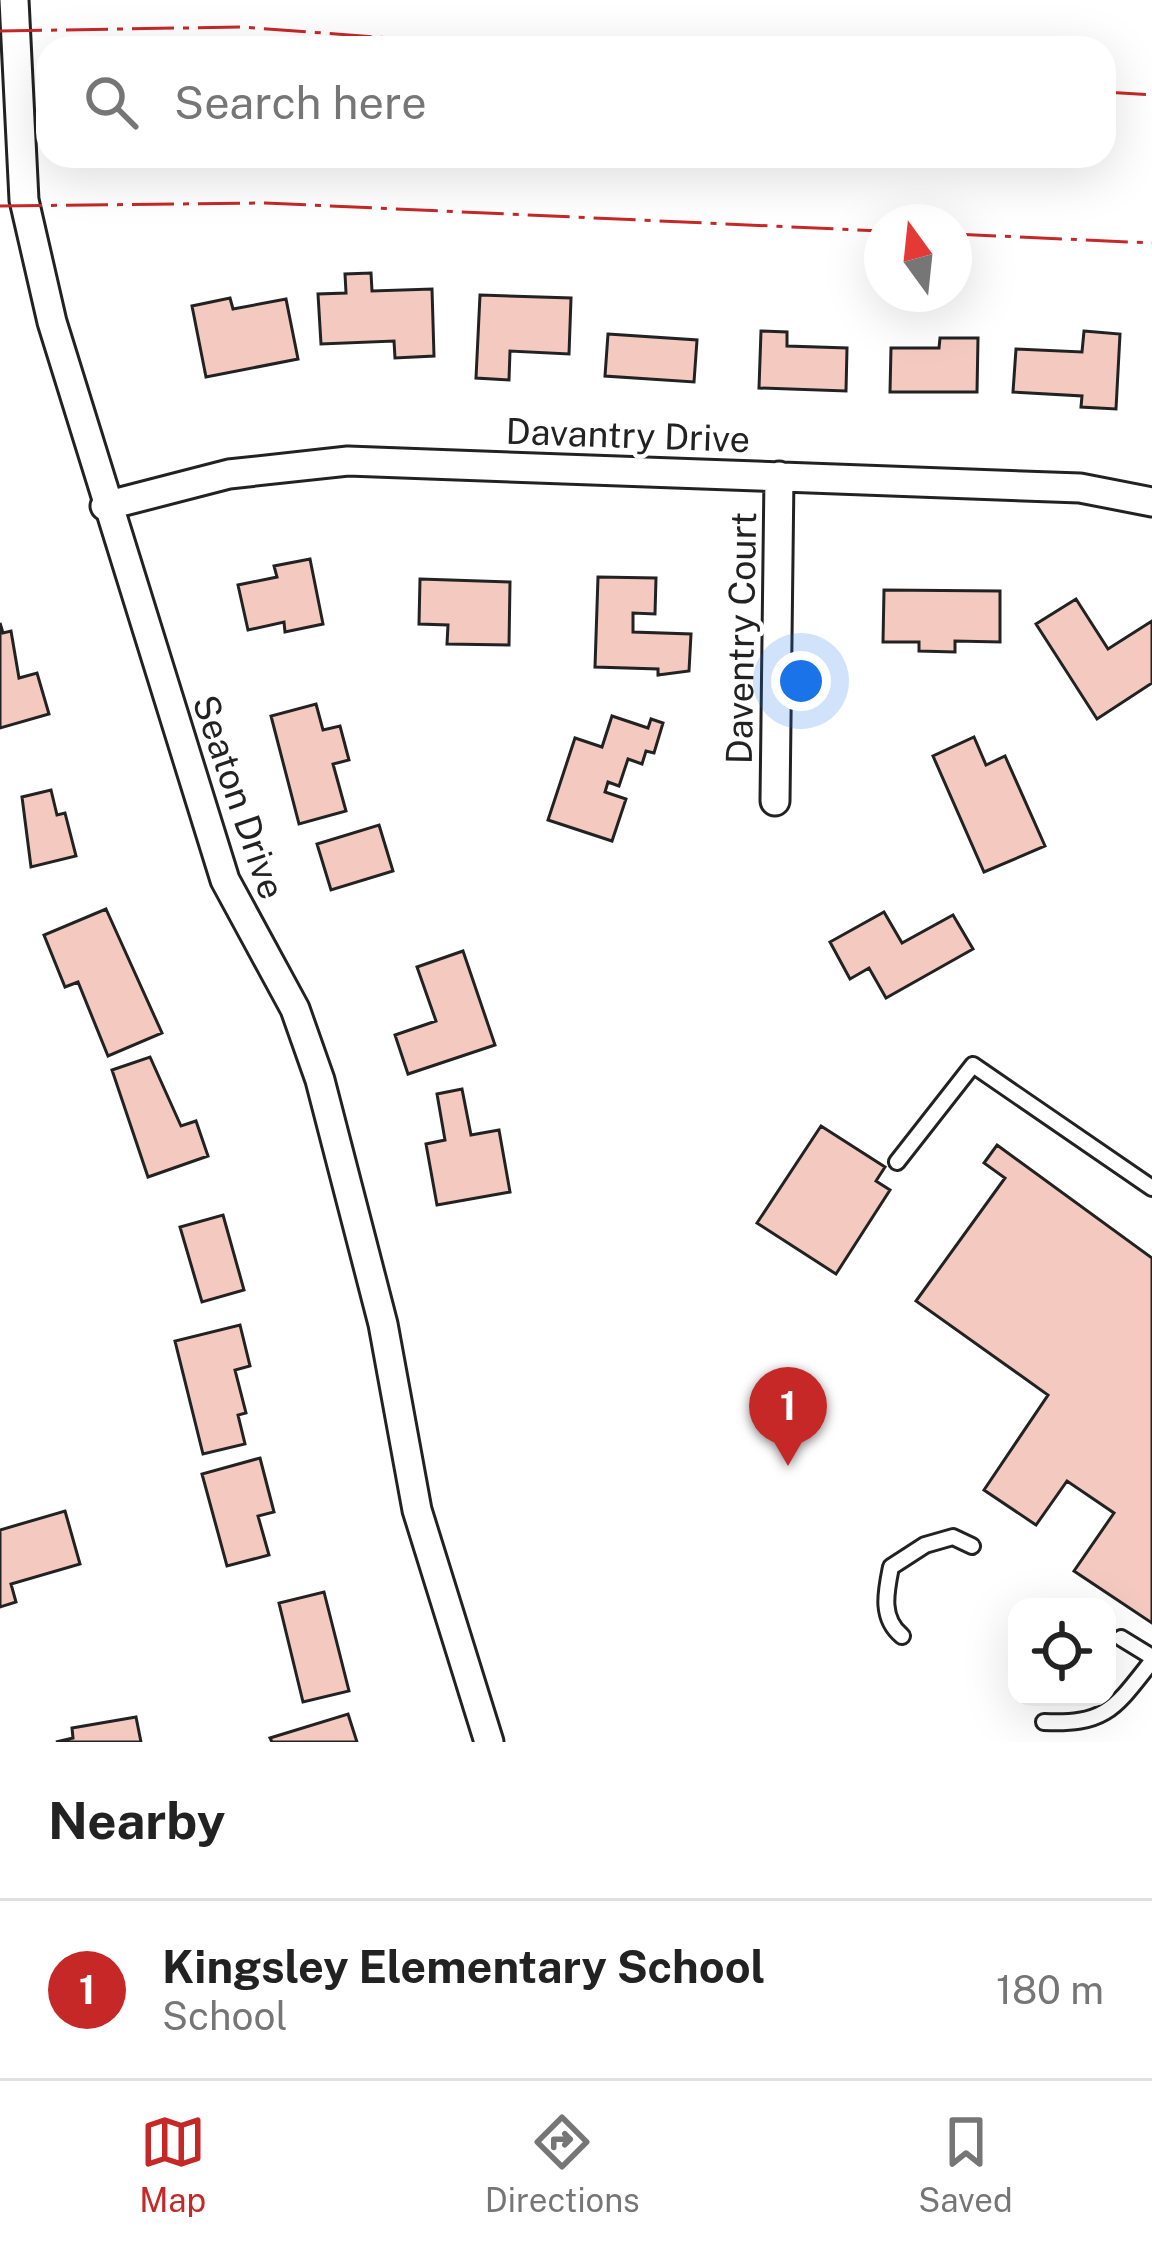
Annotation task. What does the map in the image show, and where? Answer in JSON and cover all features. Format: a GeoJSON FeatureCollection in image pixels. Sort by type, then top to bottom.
{"type":"FeatureCollection","features":[{"type":"Feature","properties":{"kind":"street","name":"Seaton Drive"},"geometry":{"type":"LineString","coordinates":[[14,0],[12,203],[225,880],[295,1009],[320,1080],[383,1324],[417,1510],[489,1742]]}},
{"type":"Feature","properties":{"kind":"street","name":"Davantry Drive"},"geometry":{"type":"LineString","coordinates":[[105,506],[229,474],[348,461],[1080,488],[1152,502]]}},
{"type":"Feature","properties":{"kind":"street","name":"Daventry Court"},"geometry":{"type":"LineString","coordinates":[[775,800],[779,476]]}},
{"type":"Feature","properties":{"kind":"lane"},"geometry":{"type":"LineString","coordinates":[[897,1162],[973,1065],[1152,1188]]}},
{"type":"Feature","properties":{"kind":"lane"},"geometry":{"type":"LineString","coordinates":[[902,1636],[892,1628],[885,1602],[891,1567],[925,1545],[953,1537],[972,1546]]}},
{"type":"Feature","properties":{"kind":"lane"},"geometry":{"type":"LineString","coordinates":[[1044,1721],[1086,1724],[1114,1708],[1152,1659],[1121,1638]]}},
{"type":"Feature","properties":{"kind":"building"},"geometry":{"type":"Polygon","coordinates":[[[371,273],[372,291],[432,289],[434,356],[395,358],[394,341],[321,344],[318,294],[346,293],[345,274],[371,273]]]}},
{"type":"Feature","properties":{"kind":"building"},"geometry":{"type":"Polygon","coordinates":[[[480,295],[571,298],[569,354],[510,351],[509,380],[476,378],[480,295]]]}},
{"type":"Feature","properties":{"kind":"building"},"geometry":{"type":"Polygon","coordinates":[[[230,298],[233,309],[286,299],[298,359],[206,377],[192,306],[230,298]]]}},
{"type":"Feature","properties":{"kind":"building"},"geometry":{"type":"Polygon","coordinates":[[[761,331],[787,332],[787,346],[847,348],[846,391],[759,388],[761,331]]]}},
{"type":"Feature","properties":{"kind":"building"},"geometry":{"type":"Polygon","coordinates":[[[1084,331],[1120,334],[1116,409],[1081,407],[1082,396],[1013,392],[1016,349],[1082,352],[1084,331]]]}},
{"type":"Feature","properties":{"kind":"building"},"geometry":{"type":"Polygon","coordinates":[[[608,334],[697,340],[694,382],[605,376],[608,334]]]}},
{"type":"Feature","properties":{"kind":"building"},"geometry":{"type":"Polygon","coordinates":[[[940,338],[978,338],[977,392],[890,392],[891,348],[939,348],[940,338]]]}},
{"type":"Feature","properties":{"kind":"building"},"geometry":{"type":"Polygon","coordinates":[[[310,559],[323,624],[285,632],[284,622],[248,630],[238,585],[277,577],[274,566],[310,559]]]}},
{"type":"Feature","properties":{"kind":"building"},"geometry":{"type":"Polygon","coordinates":[[[598,577],[656,578],[655,614],[633,613],[633,632],[691,634],[689,671],[658,675],[658,669],[595,667],[598,577]]]}},
{"type":"Feature","properties":{"kind":"building"},"geometry":{"type":"Polygon","coordinates":[[[420,579],[510,582],[509,645],[447,644],[448,625],[419,624],[420,579]]]}},
{"type":"Feature","properties":{"kind":"building"},"geometry":{"type":"Polygon","coordinates":[[[884,590],[1000,591],[1000,642],[955,641],[955,652],[919,651],[919,642],[883,642],[884,590]]]}},
{"type":"Feature","properties":{"kind":"building"},"geometry":{"type":"Polygon","coordinates":[[[1076,599],[1108,649],[1152,621],[1152,683],[1097,719],[1036,624],[1076,599]]]}},
{"type":"Feature","properties":{"kind":"building"},"geometry":{"type":"Polygon","coordinates":[[[0,623],[3,633],[11,631],[19,678],[37,673],[49,714],[0,728],[0,623]]]}},
{"type":"Feature","properties":{"kind":"building"},"geometry":{"type":"Polygon","coordinates":[[[316,704],[323,730],[340,726],[349,760],[333,764],[346,811],[299,824],[271,716],[316,704]]]}},
{"type":"Feature","properties":{"kind":"building"},"geometry":{"type":"Polygon","coordinates":[[[612,716],[648,728],[651,719],[663,723],[654,753],[646,751],[642,764],[628,759],[619,786],[608,782],[605,792],[626,799],[612,841],[548,820],[575,738],[602,747],[612,716]]]}},
{"type":"Feature","properties":{"kind":"building"},"geometry":{"type":"Polygon","coordinates":[[[974,737],[986,765],[1005,756],[1045,846],[984,872],[933,756],[974,737]]]}},
{"type":"Feature","properties":{"kind":"building"},"geometry":{"type":"Polygon","coordinates":[[[51,790],[57,815],[65,813],[76,856],[31,867],[22,797],[51,790]]]}},
{"type":"Feature","properties":{"kind":"building"},"geometry":{"type":"Polygon","coordinates":[[[379,825],[393,871],[331,890],[317,844],[379,825]]]}},
{"type":"Feature","properties":{"kind":"building"},"geometry":{"type":"Polygon","coordinates":[[[106,909],[162,1033],[108,1056],[78,982],[65,987],[44,935],[106,909]]]}},
{"type":"Feature","properties":{"kind":"building"},"geometry":{"type":"Polygon","coordinates":[[[884,912],[902,943],[953,915],[973,949],[886,998],[869,968],[850,979],[830,942],[884,912]]]}},
{"type":"Feature","properties":{"kind":"building"},"geometry":{"type":"Polygon","coordinates":[[[463,951],[495,1045],[408,1074],[395,1035],[436,1021],[417,967],[463,951]]]}},
{"type":"Feature","properties":{"kind":"building"},"geometry":{"type":"Polygon","coordinates":[[[150,1057],[181,1126],[196,1121],[208,1156],[148,1177],[112,1070],[150,1057]]]}},
{"type":"Feature","properties":{"kind":"building"},"geometry":{"type":"Polygon","coordinates":[[[462,1089],[471,1135],[499,1130],[510,1192],[437,1205],[426,1144],[445,1140],[437,1094],[462,1089]]]}},
{"type":"Feature","properties":{"kind":"building"},"geometry":{"type":"Polygon","coordinates":[[[821,1126],[885,1167],[876,1181],[890,1190],[836,1274],[757,1223],[821,1126]]]}},
{"type":"Feature","properties":{"kind":"building"},"geometry":{"type":"Polygon","coordinates":[[[997,1145],[1152,1258],[1152,1623],[1074,1571],[1114,1513],[1067,1481],[1036,1525],[984,1490],[1048,1395],[916,1301],[1005,1178],[984,1163],[997,1145]]]}},
{"type":"Feature","properties":{"kind":"building"},"geometry":{"type":"Polygon","coordinates":[[[223,1215],[244,1290],[202,1302],[180,1227],[223,1215]]]}},
{"type":"Feature","properties":{"kind":"building"},"geometry":{"type":"Polygon","coordinates":[[[240,1325],[250,1366],[235,1370],[246,1413],[238,1415],[245,1444],[203,1454],[175,1341],[240,1325]]]}},
{"type":"Feature","properties":{"kind":"building"},"geometry":{"type":"Polygon","coordinates":[[[260,1458],[274,1512],[258,1516],[269,1555],[227,1566],[202,1474],[260,1458]]]}},
{"type":"Feature","properties":{"kind":"building"},"geometry":{"type":"Polygon","coordinates":[[[65,1511],[80,1564],[11,1584],[16,1602],[0,1607],[0,1530],[65,1511]]]}},
{"type":"Feature","properties":{"kind":"building"},"geometry":{"type":"Polygon","coordinates":[[[324,1592],[349,1691],[303,1702],[279,1603],[324,1592]]]}},
{"type":"Feature","properties":{"kind":"building"},"geometry":{"type":"Polygon","coordinates":[[[348,1714],[357,1742],[272,1742],[270,1738],[348,1714]]]}},
{"type":"Feature","properties":{"kind":"building"},"geometry":{"type":"Polygon","coordinates":[[[136,1717],[141,1742],[56,1742],[73,1738],[72,1728],[136,1717]]]}},
{"type":"Feature","properties":{"kind":"power"},"geometry":{"type":"LineString","coordinates":[[0,31],[242,27],[363,36]]}},
{"type":"Feature","properties":{"kind":"power"},"geometry":{"type":"LineString","coordinates":[[1116,93],[1152,95]]}},
{"type":"Feature","properties":{"kind":"power"},"geometry":{"type":"LineString","coordinates":[[0,206],[265,203],[864,230]]}},
{"type":"Feature","properties":{"kind":"power"},"geometry":{"type":"LineString","coordinates":[[972,235],[1152,243]]}},
{"type":"Feature","properties":{"kind":"place","name":"Kingsley Elementary School"},"geometry":{"type":"Point","coordinates":[788,1466]}}]}
